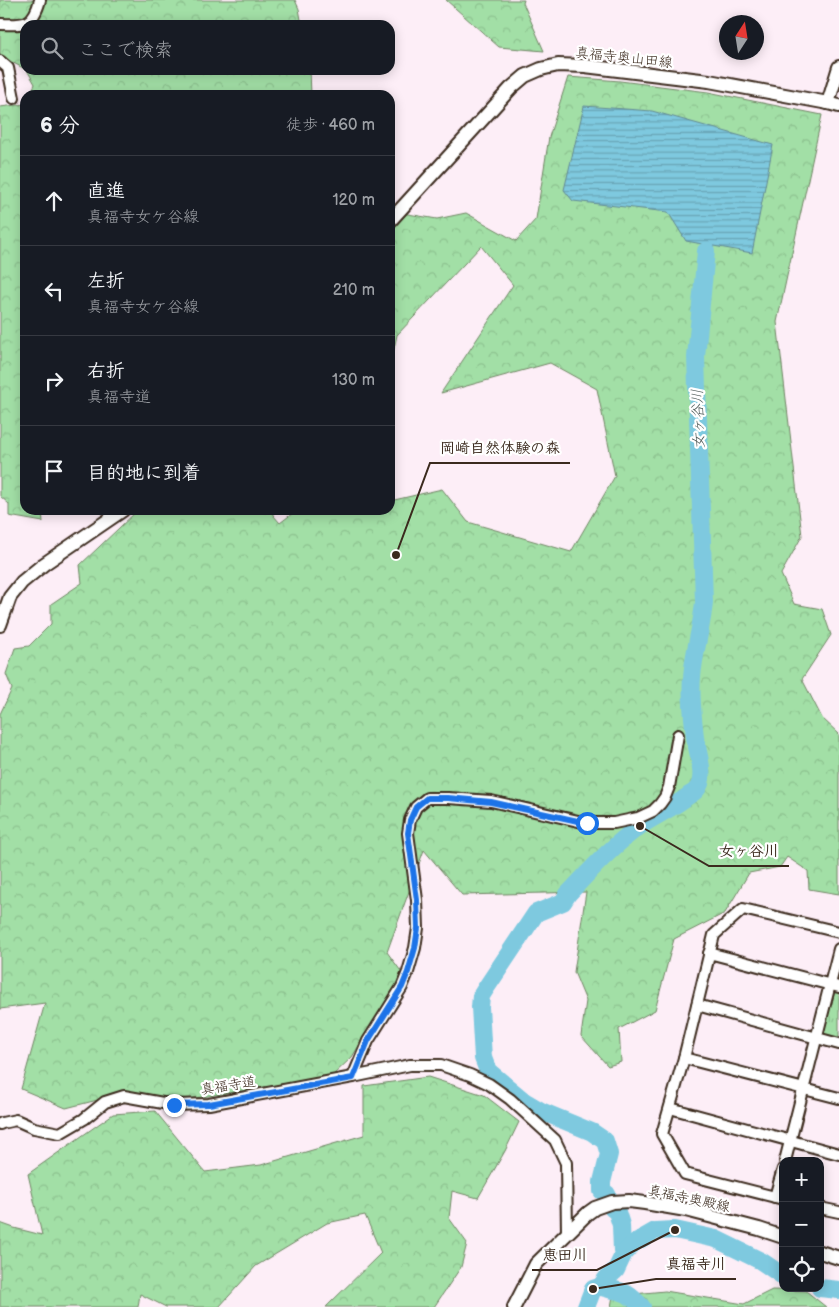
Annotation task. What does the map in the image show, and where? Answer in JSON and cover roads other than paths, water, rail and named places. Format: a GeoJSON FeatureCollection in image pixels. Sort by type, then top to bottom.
{"type":"FeatureCollection","features":[{"type":"Feature","properties":{"kind":"street"},"geometry":{"type":"LineString","coordinates":[[30,20],[33,18],[40,0]]}},
{"type":"Feature","properties":{"kind":"street"},"geometry":{"type":"LineString","coordinates":[[0,24],[20,24]]}},
{"type":"Feature","properties":{"kind":"street"},"geometry":{"type":"LineString","coordinates":[[0,61],[8,68],[14,98]]}},
{"type":"Feature","properties":{"kind":"street","name":"真福寺奥山田線"},"geometry":{"type":"LineString","coordinates":[[395,216],[511,88],[525,76],[541,69],[558,65],[604,68],[709,81],[833,105]]}},
{"type":"Feature","properties":{"kind":"street"},"geometry":{"type":"LineString","coordinates":[[833,105],[839,67]]}},
{"type":"Feature","properties":{"kind":"street"},"geometry":{"type":"LineString","coordinates":[[0,625],[10,597],[22,582],[44,564],[116,515]]}},
{"type":"Feature","properties":{"kind":"street"},"geometry":{"type":"LineString","coordinates":[[353,1078],[368,1041],[402,987],[415,948],[418,928],[417,900],[408,833],[410,820],[416,807],[427,798],[448,798],[491,802],[587,823],[614,823],[638,818],[653,811],[665,797],[669,788],[678,735]]}},
{"type":"Feature","properties":{"kind":"street"},"geometry":{"type":"LineString","coordinates":[[779,1198],[685,1174],[662,1134],[684,1058],[714,935],[743,909],[839,932]]}},
{"type":"Feature","properties":{"kind":"street"},"geometry":{"type":"LineString","coordinates":[[786,1157],[817,1038],[835,986],[839,949]]}},
{"type":"Feature","properties":{"kind":"street"},"geometry":{"type":"LineString","coordinates":[[709,953],[835,986]]}},
{"type":"Feature","properties":{"kind":"street"},"geometry":{"type":"LineString","coordinates":[[696,1005],[839,1044]]}},
{"type":"Feature","properties":{"kind":"street"},"geometry":{"type":"LineString","coordinates":[[684,1058],[839,1098]]}},
{"type":"Feature","properties":{"kind":"street"},"geometry":{"type":"LineString","coordinates":[[353,1078],[410,1065],[441,1065],[489,1084],[503,1094],[555,1140],[566,1163],[567,1233]]}},
{"type":"Feature","properties":{"kind":"street","name":"真福寺道"},"geometry":{"type":"LineString","coordinates":[[0,1124],[16,1120],[34,1128],[60,1133],[84,1119],[105,1102],[124,1096],[174,1105],[209,1104],[353,1078]]}},
{"type":"Feature","properties":{"kind":"street"},"geometry":{"type":"LineString","coordinates":[[670,1108],[839,1154]]}},
{"type":"Feature","properties":{"kind":"street","name":"真福寺奥殿線"},"geometry":{"type":"LineString","coordinates":[[514,1307],[536,1264],[581,1219],[595,1208],[612,1202],[660,1205],[686,1210],[779,1236]]}},
{"type":"Feature","properties":{"kind":"street"},"geometry":{"type":"LineString","coordinates":[[824,1209],[839,1212]]}},
{"type":"Feature","properties":{"kind":"street"},"geometry":{"type":"LineString","coordinates":[[824,1253],[839,1258]]}},
{"type":"Feature","properties":{"kind":"water"},"geometry":{"type":"Polygon","coordinates":[[[584,106],[652,111],[773,145],[752,253],[686,241],[668,212],[573,201],[564,190],[584,106]]]}},
{"type":"Feature","properties":{"kind":"waterway","name":"女ヶ谷川"},"geometry":{"type":"LineString","coordinates":[[624,1253],[622,1251],[621,1225],[617,1212],[612,1208],[607,1194],[602,1191],[602,1182],[609,1154],[605,1141],[592,1132],[541,1111],[524,1101],[488,1071],[483,1058],[480,1007],[481,996],[536,913],[563,902],[568,894],[602,858],[621,841],[640,826],[693,793],[700,784],[701,771],[695,737],[691,685],[704,602],[696,357],[706,251]]}},
{"type":"Feature","properties":{"kind":"waterway"},"geometry":{"type":"LineString","coordinates":[[601,1286],[616,1270],[624,1253],[634,1243],[655,1231],[675,1230],[716,1239],[761,1261],[779,1273]]}},
{"type":"Feature","properties":{"kind":"waterway"},"geometry":{"type":"LineString","coordinates":[[586,1307],[593,1289],[598,1287],[627,1294],[642,1307]]}},
{"type":"Feature","properties":{"kind":"waterway"},"geometry":{"type":"LineString","coordinates":[[824,1288],[839,1290]]}},
{"type":"Feature","properties":{"kind":"place","name":"岡崎自然体験の森"},"geometry":{"type":"Point","coordinates":[396,555]}},
{"type":"Feature","properties":{"kind":"place","name":"女ヶ谷川"},"geometry":{"type":"Point","coordinates":[640,826]}},
{"type":"Feature","properties":{"kind":"place","name":"恵田川"},"geometry":{"type":"Point","coordinates":[675,1230]}},
{"type":"Feature","properties":{"kind":"place","name":"真福寺川"},"geometry":{"type":"Point","coordinates":[593,1289]}}]}
